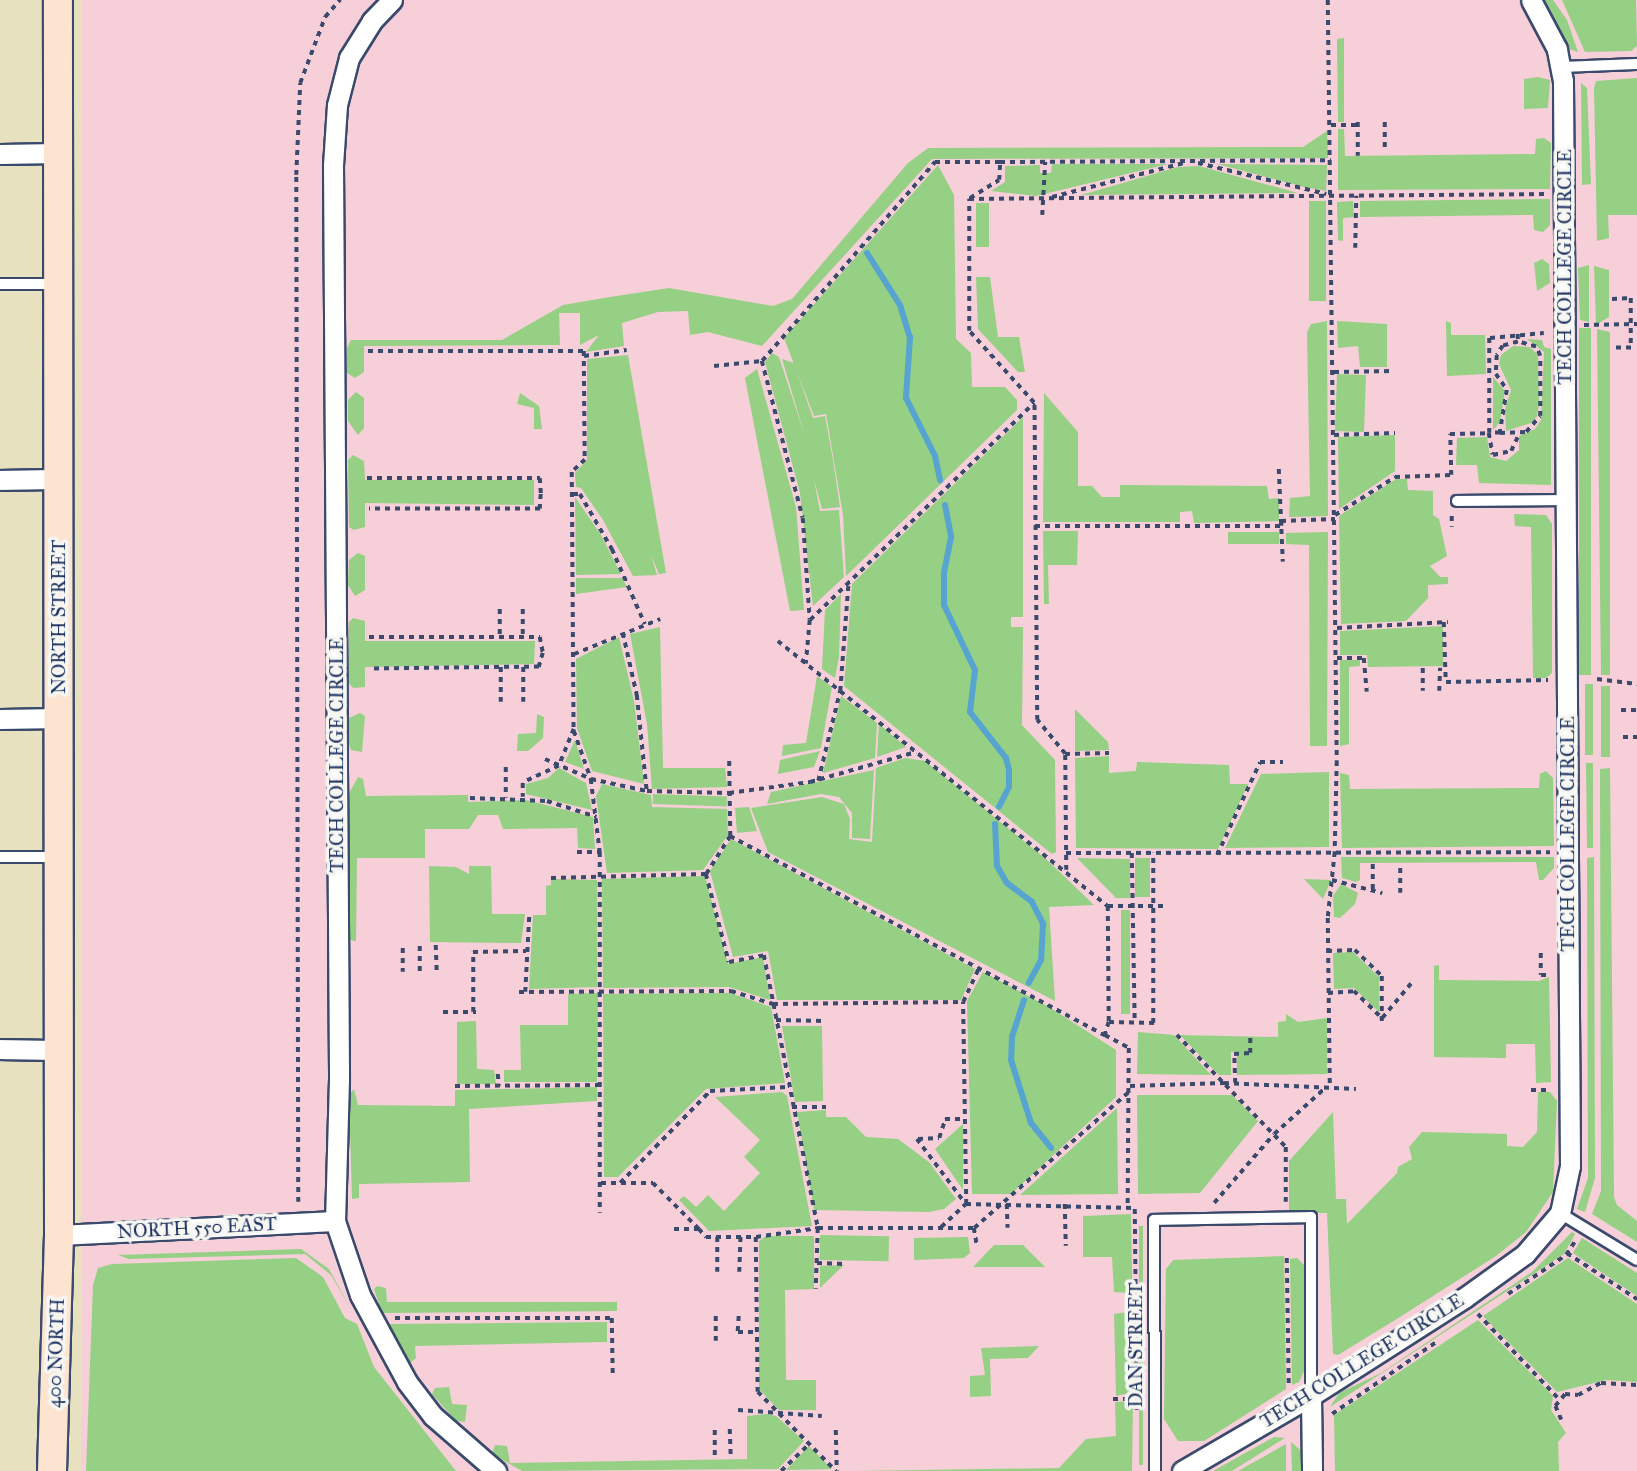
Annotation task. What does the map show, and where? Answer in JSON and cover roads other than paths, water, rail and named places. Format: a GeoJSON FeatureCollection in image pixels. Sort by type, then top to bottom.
{"type":"FeatureCollection","features":[{"type":"Feature","properties":{"kind":"main road","name":"NORTH STREET"},"geometry":{"type":"LineString","coordinates":[[58,0],[59,1234]]}},
{"type":"Feature","properties":{"kind":"main road","name":"400 NORTH"},"geometry":{"type":"LineString","coordinates":[[52,1471],[59,1234]]}},
{"type":"Feature","properties":{"kind":"street","name":"TECH COLLEGE CIRCLE"},"geometry":{"type":"LineString","coordinates":[[392,0],[372,21],[349,58],[337,105],[333,165],[338,452],[335,1221],[360,1295],[407,1382],[433,1416],[496,1471]]}},
{"type":"Feature","properties":{"kind":"street","name":"TECH COLLEGE CIRCLE"},"geometry":{"type":"LineString","coordinates":[[1182,1471],[1311,1396],[1525,1254],[1560,1213],[1570,1166],[1567,500],[1561,67],[1557,49],[1531,0]]}},
{"type":"Feature","properties":{"kind":"street"},"geometry":{"type":"LineString","coordinates":[[0,153],[58,153]]}},
{"type":"Feature","properties":{"kind":"street"},"geometry":{"type":"LineString","coordinates":[[0,480],[59,479]]}},
{"type":"Feature","properties":{"kind":"street"},"geometry":{"type":"LineString","coordinates":[[0,719],[59,718]]}},
{"type":"Feature","properties":{"kind":"street"},"geometry":{"type":"LineString","coordinates":[[0,1049],[59,1050]]}},
{"type":"Feature","properties":{"kind":"street","name":"NORTH 550 EAST"},"geometry":{"type":"LineString","coordinates":[[59,1234],[335,1221]]}},
{"type":"Feature","properties":{"kind":"street"},"geometry":{"type":"LineString","coordinates":[[1311,1396],[1311,1471]]}},
{"type":"Feature","properties":{"kind":"lane"},"geometry":{"type":"LineString","coordinates":[[1561,67],[1637,64]]}},
{"type":"Feature","properties":{"kind":"lane"},"geometry":{"type":"LineString","coordinates":[[0,284],[58,284]]}},
{"type":"Feature","properties":{"kind":"lane"},"geometry":{"type":"LineString","coordinates":[[1457,501],[1567,500]]}},
{"type":"Feature","properties":{"kind":"lane"},"geometry":{"type":"LineString","coordinates":[[0,857],[59,857]]}},
{"type":"Feature","properties":{"kind":"lane"},"geometry":{"type":"LineString","coordinates":[[1560,1213],[1637,1260]]}},
{"type":"Feature","properties":{"kind":"lane","name":"DAN STREET"},"geometry":{"type":"LineString","coordinates":[[1155,1471],[1154,1220],[1311,1217],[1311,1396]]}},
{"type":"Feature","properties":{"kind":"waterway"},"geometry":{"type":"LineString","coordinates":[[867,253],[900,305],[910,337],[906,398],[935,456],[940,480]]}},
{"type":"Feature","properties":{"kind":"waterway"},"geometry":{"type":"LineString","coordinates":[[945,505],[951,537],[944,574],[944,605],[975,670],[970,712],[1006,758],[1009,787],[999,807]]}},
{"type":"Feature","properties":{"kind":"waterway"},"geometry":{"type":"LineString","coordinates":[[995,824],[997,866],[1007,883],[1032,902],[1043,924],[1041,960],[1029,983]]}},
{"type":"Feature","properties":{"kind":"waterway"},"geometry":{"type":"LineString","coordinates":[[1024,1000],[1012,1036],[1011,1060],[1031,1123],[1051,1148]]}}]}
